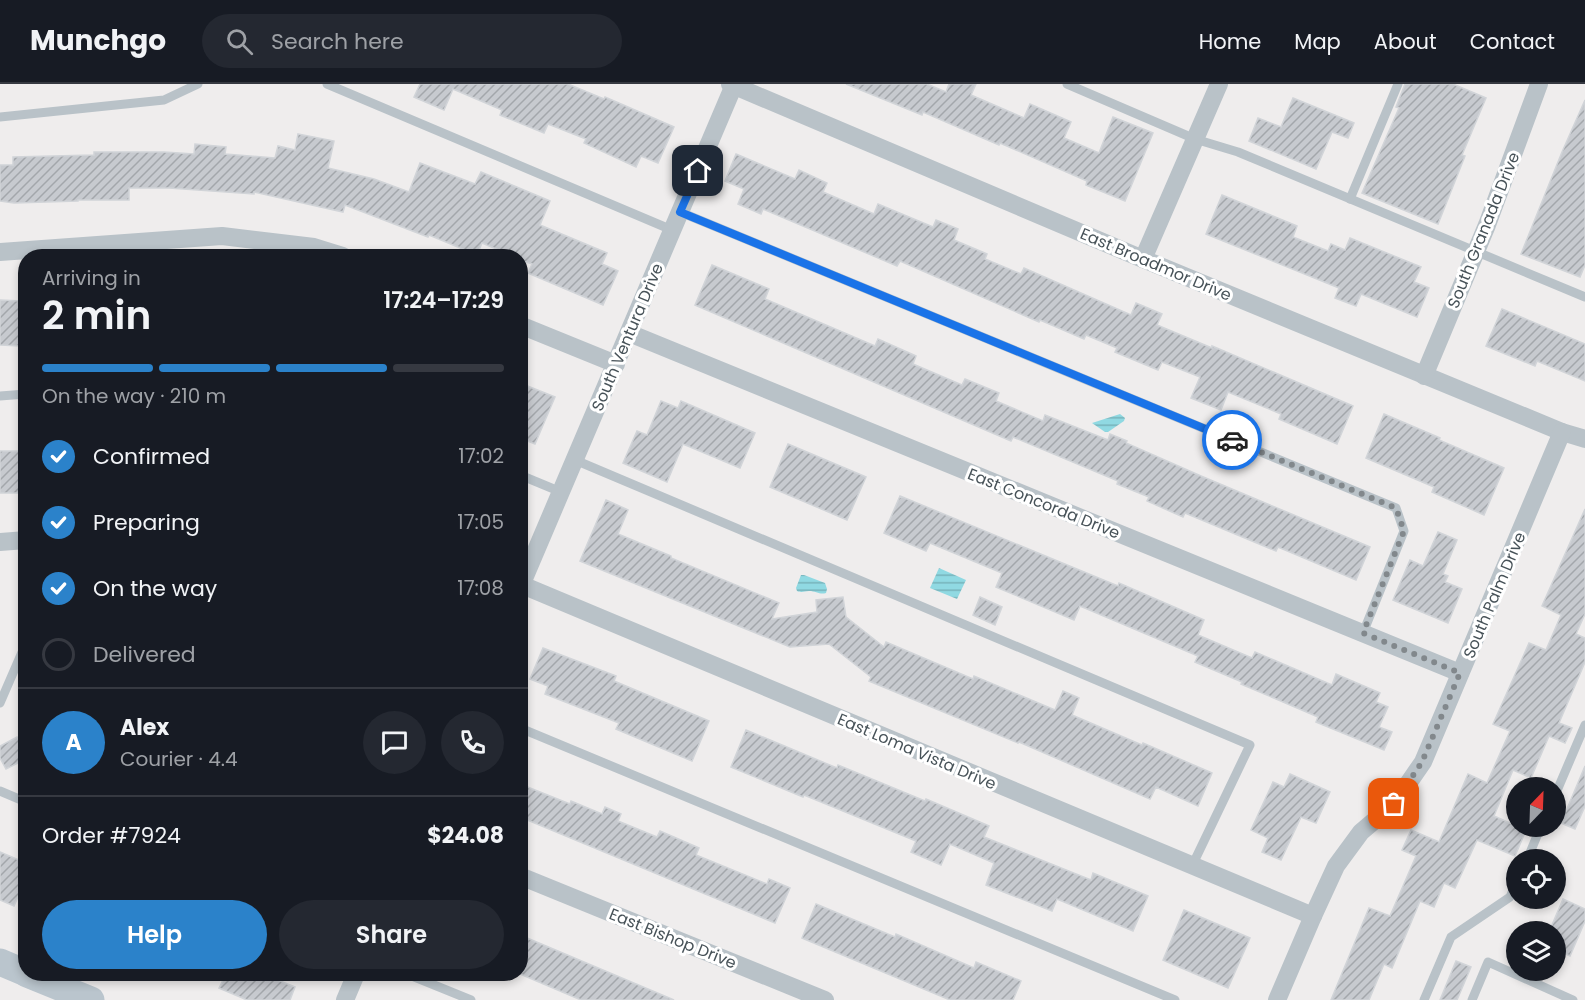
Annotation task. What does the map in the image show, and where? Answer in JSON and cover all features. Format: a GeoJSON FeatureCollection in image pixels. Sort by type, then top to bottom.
{"type":"FeatureCollection","features":[{"type":"Feature","properties":{"kind":"street","name":"South Ventura Drive"},"geometry":{"type":"LineString","coordinates":[[528,570],[733,84]]}},
{"type":"Feature","properties":{"kind":"street","name":"East Broadmor Drive"},"geometry":{"type":"LineString","coordinates":[[733,84],[1424,376],[1562,432],[1585,438]]}},
{"type":"Feature","properties":{"kind":"street"},"geometry":{"type":"LineString","coordinates":[[1143,259],[1219,84]]}},
{"type":"Feature","properties":{"kind":"street","name":"South Granada Drive"},"geometry":{"type":"LineString","coordinates":[[1424,376],[1476,252],[1539,84]]}},
{"type":"Feature","properties":{"kind":"street"},"geometry":{"type":"LineString","coordinates":[[42,249],[222,236],[320,249]]}},
{"type":"Feature","properties":{"kind":"street"},"geometry":{"type":"LineString","coordinates":[[0,252],[18,251]]}},
{"type":"Feature","properties":{"kind":"street"},"geometry":{"type":"LineString","coordinates":[[528,328],[616,364]]}},
{"type":"Feature","properties":{"kind":"street","name":"East Concorda Drive"},"geometry":{"type":"LineString","coordinates":[[629,333],[1460,673]]}},
{"type":"Feature","properties":{"kind":"street","name":"South Palm Drive"},"geometry":{"type":"LineString","coordinates":[[1277,1000],[1312,916],[1336,866],[1361,832],[1394,804],[1422,762],[1562,432]]}},
{"type":"Feature","properties":{"kind":"street"},"geometry":{"type":"LineString","coordinates":[[0,542],[18,541]]}},
{"type":"Feature","properties":{"kind":"street","name":"East Loma Vista Drive"},"geometry":{"type":"LineString","coordinates":[[528,590],[1312,916]]}},
{"type":"Feature","properties":{"kind":"street","name":"East Bishop Drive"},"geometry":{"type":"LineString","coordinates":[[528,879],[825,1000]]}},
{"type":"Feature","properties":{"kind":"street"},"geometry":{"type":"LineString","coordinates":[[0,962],[18,970]]}},
{"type":"Feature","properties":{"kind":"street"},"geometry":{"type":"LineString","coordinates":[[45,981],[91,1000]]}},
{"type":"Feature","properties":{"kind":"street"},"geometry":{"type":"LineString","coordinates":[[345,1000],[353,981]]}},
{"type":"Feature","properties":{"kind":"lane"},"geometry":{"type":"LineString","coordinates":[[0,117],[164,100],[198,84]]}},
{"type":"Feature","properties":{"kind":"lane"},"geometry":{"type":"LineString","coordinates":[[327,84],[672,231]]}},
{"type":"Feature","properties":{"kind":"lane"},"geometry":{"type":"LineString","coordinates":[[1067,84],[1196,138],[1238,152],[1585,297]]}},
{"type":"Feature","properties":{"kind":"lane"},"geometry":{"type":"LineString","coordinates":[[1350,199],[1398,84]]}},
{"type":"Feature","properties":{"kind":"lane"},"geometry":{"type":"LineString","coordinates":[[680,212],[1396,508],[1404,531],[1363,633]]}},
{"type":"Feature","properties":{"kind":"lane"},"geometry":{"type":"LineString","coordinates":[[0,396],[18,395]]}},
{"type":"Feature","properties":{"kind":"lane"},"geometry":{"type":"LineString","coordinates":[[575,460],[1250,745],[1192,866]]}},
{"type":"Feature","properties":{"kind":"lane"},"geometry":{"type":"LineString","coordinates":[[528,478],[561,492]]}},
{"type":"Feature","properties":{"kind":"lane"},"geometry":{"type":"LineString","coordinates":[[0,703],[18,661]]}},
{"type":"Feature","properties":{"kind":"lane"},"geometry":{"type":"LineString","coordinates":[[1563,777],[1585,725]]}},
{"type":"Feature","properties":{"kind":"lane"},"geometry":{"type":"LineString","coordinates":[[528,731],[1175,1000]]}},
{"type":"Feature","properties":{"kind":"lane"},"geometry":{"type":"LineString","coordinates":[[0,791],[18,799]]}},
{"type":"Feature","properties":{"kind":"lane"},"geometry":{"type":"LineString","coordinates":[[1424,1000],[1450,937],[1506,900]]}},
{"type":"Feature","properties":{"kind":"lane"},"geometry":{"type":"LineString","coordinates":[[1472,1000],[1488,962],[1573,1000]]}},
{"type":"Feature","properties":{"kind":"lane"},"geometry":{"type":"LineString","coordinates":[[424,981],[471,1000]]}},
{"type":"Feature","properties":{"kind":"water"},"geometry":{"type":"Polygon","coordinates":[[[1120,414],[1125,418],[1124,421],[1108,432],[1092,423],[1120,414]]]}},
{"type":"Feature","properties":{"kind":"water"},"geometry":{"type":"Polygon","coordinates":[[[939,568],[966,580],[957,599],[930,588],[939,568]]]}},
{"type":"Feature","properties":{"kind":"water"},"geometry":{"type":"Polygon","coordinates":[[[801,575],[825,583],[826,593],[797,591],[801,575]]]}},
{"type":"Feature","properties":{"kind":"building"},"geometry":{"type":"Polygon","coordinates":[[[420,84],[568,84],[604,99],[605,97],[674,127],[658,163],[641,156],[636,167],[584,143],[586,139],[548,124],[544,133],[500,115],[502,110],[453,89],[444,110],[414,97],[420,84]]]}},
{"type":"Feature","properties":{"kind":"building"},"geometry":{"type":"Polygon","coordinates":[[[846,84],[927,84],[946,92],[949,84],[976,84],[971,95],[1024,118],[1030,104],[1071,122],[1064,138],[1099,153],[1113,117],[1153,133],[1125,201],[1086,185],[1087,181],[1000,143],[999,145],[923,112],[922,115],[846,84]]]}},
{"type":"Feature","properties":{"kind":"building"},"geometry":{"type":"Polygon","coordinates":[[[1405,84],[1453,84],[1486,98],[1462,155],[1465,156],[1438,224],[1362,193],[1399,108],[1396,107],[1405,84]]]}},
{"type":"Feature","properties":{"kind":"building"},"geometry":{"type":"Polygon","coordinates":[[[1293,98],[1354,123],[1348,138],[1332,132],[1316,169],[1249,141],[1258,118],[1281,127],[1293,98]]]}},
{"type":"Feature","properties":{"kind":"building"},"geometry":{"type":"Polygon","coordinates":[[[1585,100],[1585,265],[1580,277],[1521,254],[1585,100]]]}},
{"type":"Feature","properties":{"kind":"building"},"geometry":{"type":"Polygon","coordinates":[[[298,134],[334,141],[328,168],[374,179],[409,192],[420,163],[475,184],[481,172],[550,201],[540,225],[607,253],[602,264],[618,271],[603,305],[528,273],[532,264],[528,263],[528,249],[496,249],[482,243],[480,249],[463,249],[345,205],[343,212],[254,192],[254,194],[169,188],[129,188],[129,200],[14,203],[0,201],[0,165],[13,165],[13,157],[94,155],[94,152],[194,154],[195,144],[226,147],[225,154],[275,158],[278,146],[295,150],[298,134]]]}},
{"type":"Feature","properties":{"kind":"building"},"geometry":{"type":"Polygon","coordinates":[[[736,154],[795,179],[799,170],[827,183],[823,192],[874,214],[878,204],[933,227],[936,220],[958,229],[954,240],[987,254],[985,259],[1021,274],[1024,268],[1131,315],[1136,303],[1162,314],[1157,325],[1353,406],[1337,444],[1279,419],[1281,414],[1228,392],[1221,410],[1191,398],[1200,377],[1162,362],[1158,370],[1115,352],[1117,348],[1086,335],[1084,339],[1040,320],[1039,322],[900,261],[897,266],[763,209],[761,214],[738,204],[744,189],[725,181],[736,154]]]}},
{"type":"Feature","properties":{"kind":"building"},"geometry":{"type":"Polygon","coordinates":[[[1222,195],[1297,226],[1293,237],[1328,251],[1331,244],[1345,250],[1350,238],[1421,267],[1414,282],[1429,288],[1417,317],[1361,294],[1356,306],[1335,298],[1339,288],[1206,234],[1222,195]]]}},
{"type":"Feature","properties":{"kind":"building"},"geometry":{"type":"Polygon","coordinates":[[[712,265],[769,289],[765,299],[875,346],[878,339],[916,356],[913,364],[962,385],[965,379],[999,393],[996,401],[1043,421],[1045,415],[1108,440],[1110,434],[1201,476],[1370,547],[1356,580],[1278,547],[1276,551],[1185,513],[1183,517],[1147,501],[1149,497],[1117,484],[1118,481],[1013,437],[1011,441],[695,305],[712,265]]]}},
{"type":"Feature","properties":{"kind":"building"},"geometry":{"type":"Polygon","coordinates":[[[0,300],[18,301],[18,346],[0,345],[0,300]]]}},
{"type":"Feature","properties":{"kind":"building"},"geometry":{"type":"Polygon","coordinates":[[[1502,309],[1585,344],[1585,381],[1537,361],[1535,366],[1486,346],[1502,309]]]}},
{"type":"Feature","properties":{"kind":"building"},"geometry":{"type":"Polygon","coordinates":[[[528,386],[555,397],[535,444],[528,441],[528,386]]]}},
{"type":"Feature","properties":{"kind":"building"},"geometry":{"type":"Polygon","coordinates":[[[661,401],[678,408],[681,401],[755,433],[740,468],[683,444],[667,482],[623,463],[637,431],[647,435],[661,401]]]}},
{"type":"Feature","properties":{"kind":"building"},"geometry":{"type":"Polygon","coordinates":[[[1384,414],[1504,468],[1484,515],[1432,492],[1434,487],[1366,458],[1384,414]]]}},
{"type":"Feature","properties":{"kind":"building"},"geometry":{"type":"Polygon","coordinates":[[[788,444],[866,477],[847,520],[770,487],[788,444]]]}},
{"type":"Feature","properties":{"kind":"building"},"geometry":{"type":"Polygon","coordinates":[[[0,451],[18,451],[18,493],[0,493],[0,451]]]}},
{"type":"Feature","properties":{"kind":"building"},"geometry":{"type":"Polygon","coordinates":[[[900,496],[1118,586],[1119,583],[1204,620],[1198,635],[1252,658],[1255,652],[1332,685],[1336,674],[1380,693],[1376,702],[1388,707],[1379,727],[1392,732],[1384,750],[1316,722],[1318,717],[1195,662],[1198,656],[1080,606],[1074,620],[996,587],[1002,573],[930,543],[926,551],[884,533],[900,496]]]}},
{"type":"Feature","properties":{"kind":"building"},"geometry":{"type":"Polygon","coordinates":[[[606,500],[628,510],[618,534],[779,603],[772,619],[817,612],[816,600],[843,597],[846,617],[884,647],[886,642],[973,679],[974,676],[1055,710],[1063,691],[1079,698],[1072,715],[1212,773],[1198,806],[1156,787],[1150,799],[1019,742],[869,681],[871,677],[829,644],[790,647],[580,561],[606,500]]]}},
{"type":"Feature","properties":{"kind":"building"},"geometry":{"type":"Polygon","coordinates":[[[1585,509],[1585,614],[1576,634],[1585,638],[1585,662],[1559,723],[1572,728],[1565,743],[1549,736],[1531,777],[1513,770],[1510,777],[1506,777],[1506,787],[1494,816],[1506,821],[1506,837],[1523,837],[1518,849],[1506,849],[1506,852],[1477,840],[1455,888],[1444,883],[1434,907],[1420,901],[1392,968],[1384,964],[1369,1000],[1331,1000],[1369,908],[1390,916],[1416,856],[1402,850],[1411,830],[1439,842],[1468,774],[1487,783],[1510,731],[1493,724],[1529,643],[1546,650],[1561,615],[1542,606],[1585,509]]]}},
{"type":"Feature","properties":{"kind":"building"},"geometry":{"type":"Polygon","coordinates":[[[1438,532],[1457,540],[1443,574],[1448,576],[1445,582],[1462,589],[1448,623],[1393,600],[1410,560],[1423,566],[1438,532]]]}},
{"type":"Feature","properties":{"kind":"building"},"geometry":{"type":"Polygon","coordinates":[[[980,597],[1002,607],[995,625],[973,615],[980,597]]]}},
{"type":"Feature","properties":{"kind":"building"},"geometry":{"type":"Polygon","coordinates":[[[543,648],[616,676],[614,681],[709,721],[692,761],[616,729],[619,723],[545,694],[548,686],[530,679],[543,648]]]}},
{"type":"Feature","properties":{"kind":"building"},"geometry":{"type":"Polygon","coordinates":[[[746,730],[837,768],[838,765],[925,801],[926,799],[989,826],[984,837],[1091,880],[1093,873],[1148,896],[1133,931],[1057,899],[1052,911],[986,885],[994,863],[950,844],[941,865],[911,852],[916,841],[731,767],[746,730]]]}},
{"type":"Feature","properties":{"kind":"building"},"geometry":{"type":"Polygon","coordinates":[[[17,737],[18,763],[6,769],[0,758],[0,746],[17,737]]]}},
{"type":"Feature","properties":{"kind":"building"},"geometry":{"type":"Polygon","coordinates":[[[1585,766],[1585,806],[1575,829],[1566,825],[1566,811],[1585,766]]]}},
{"type":"Feature","properties":{"kind":"building"},"geometry":{"type":"Polygon","coordinates":[[[1290,774],[1330,792],[1316,823],[1301,817],[1281,860],[1262,852],[1268,838],[1251,830],[1273,782],[1284,787],[1290,774]]]}},
{"type":"Feature","properties":{"kind":"building"},"geometry":{"type":"Polygon","coordinates":[[[528,787],[602,814],[605,807],[621,814],[618,821],[657,837],[660,831],[699,848],[696,855],[767,884],[769,879],[790,888],[775,923],[528,820],[528,787]]]}},
{"type":"Feature","properties":{"kind":"building"},"geometry":{"type":"Polygon","coordinates":[[[0,852],[18,860],[18,897],[14,906],[0,900],[0,852]]]}},
{"type":"Feature","properties":{"kind":"building"},"geometry":{"type":"Polygon","coordinates":[[[1566,900],[1585,909],[1585,921],[1570,956],[1566,954],[1566,921],[1554,921],[1559,909],[1566,909],[1566,900]]]}},
{"type":"Feature","properties":{"kind":"building"},"geometry":{"type":"Polygon","coordinates":[[[816,904],[895,937],[896,934],[974,968],[976,962],[1021,981],[1013,1000],[950,1000],[802,938],[816,904]]]}},
{"type":"Feature","properties":{"kind":"building"},"geometry":{"type":"Polygon","coordinates":[[[1184,910],[1250,938],[1228,988],[1163,960],[1184,910]]]}},
{"type":"Feature","properties":{"kind":"building"},"geometry":{"type":"Polygon","coordinates":[[[528,938],[674,1000],[581,1000],[528,977],[528,938]]]}},
{"type":"Feature","properties":{"kind":"building"},"geometry":{"type":"Polygon","coordinates":[[[1456,961],[1471,967],[1457,1000],[1440,1000],[1456,961]]]}},
{"type":"Feature","properties":{"kind":"building"},"geometry":{"type":"Polygon","coordinates":[[[222,981],[280,981],[295,987],[290,1000],[247,1000],[219,988],[222,981]]]}},
{"type":"Feature","properties":{"kind":"way so far"},"geometry":{"type":"LineString","coordinates":[[1232,440],[1396,508],[1404,531],[1363,633],[1460,673],[1422,762],[1394,804]]}},
{"type":"Feature","properties":{"kind":"route"},"geometry":{"type":"LineString","coordinates":[[698,171],[680,212],[1232,440]]}}]}
